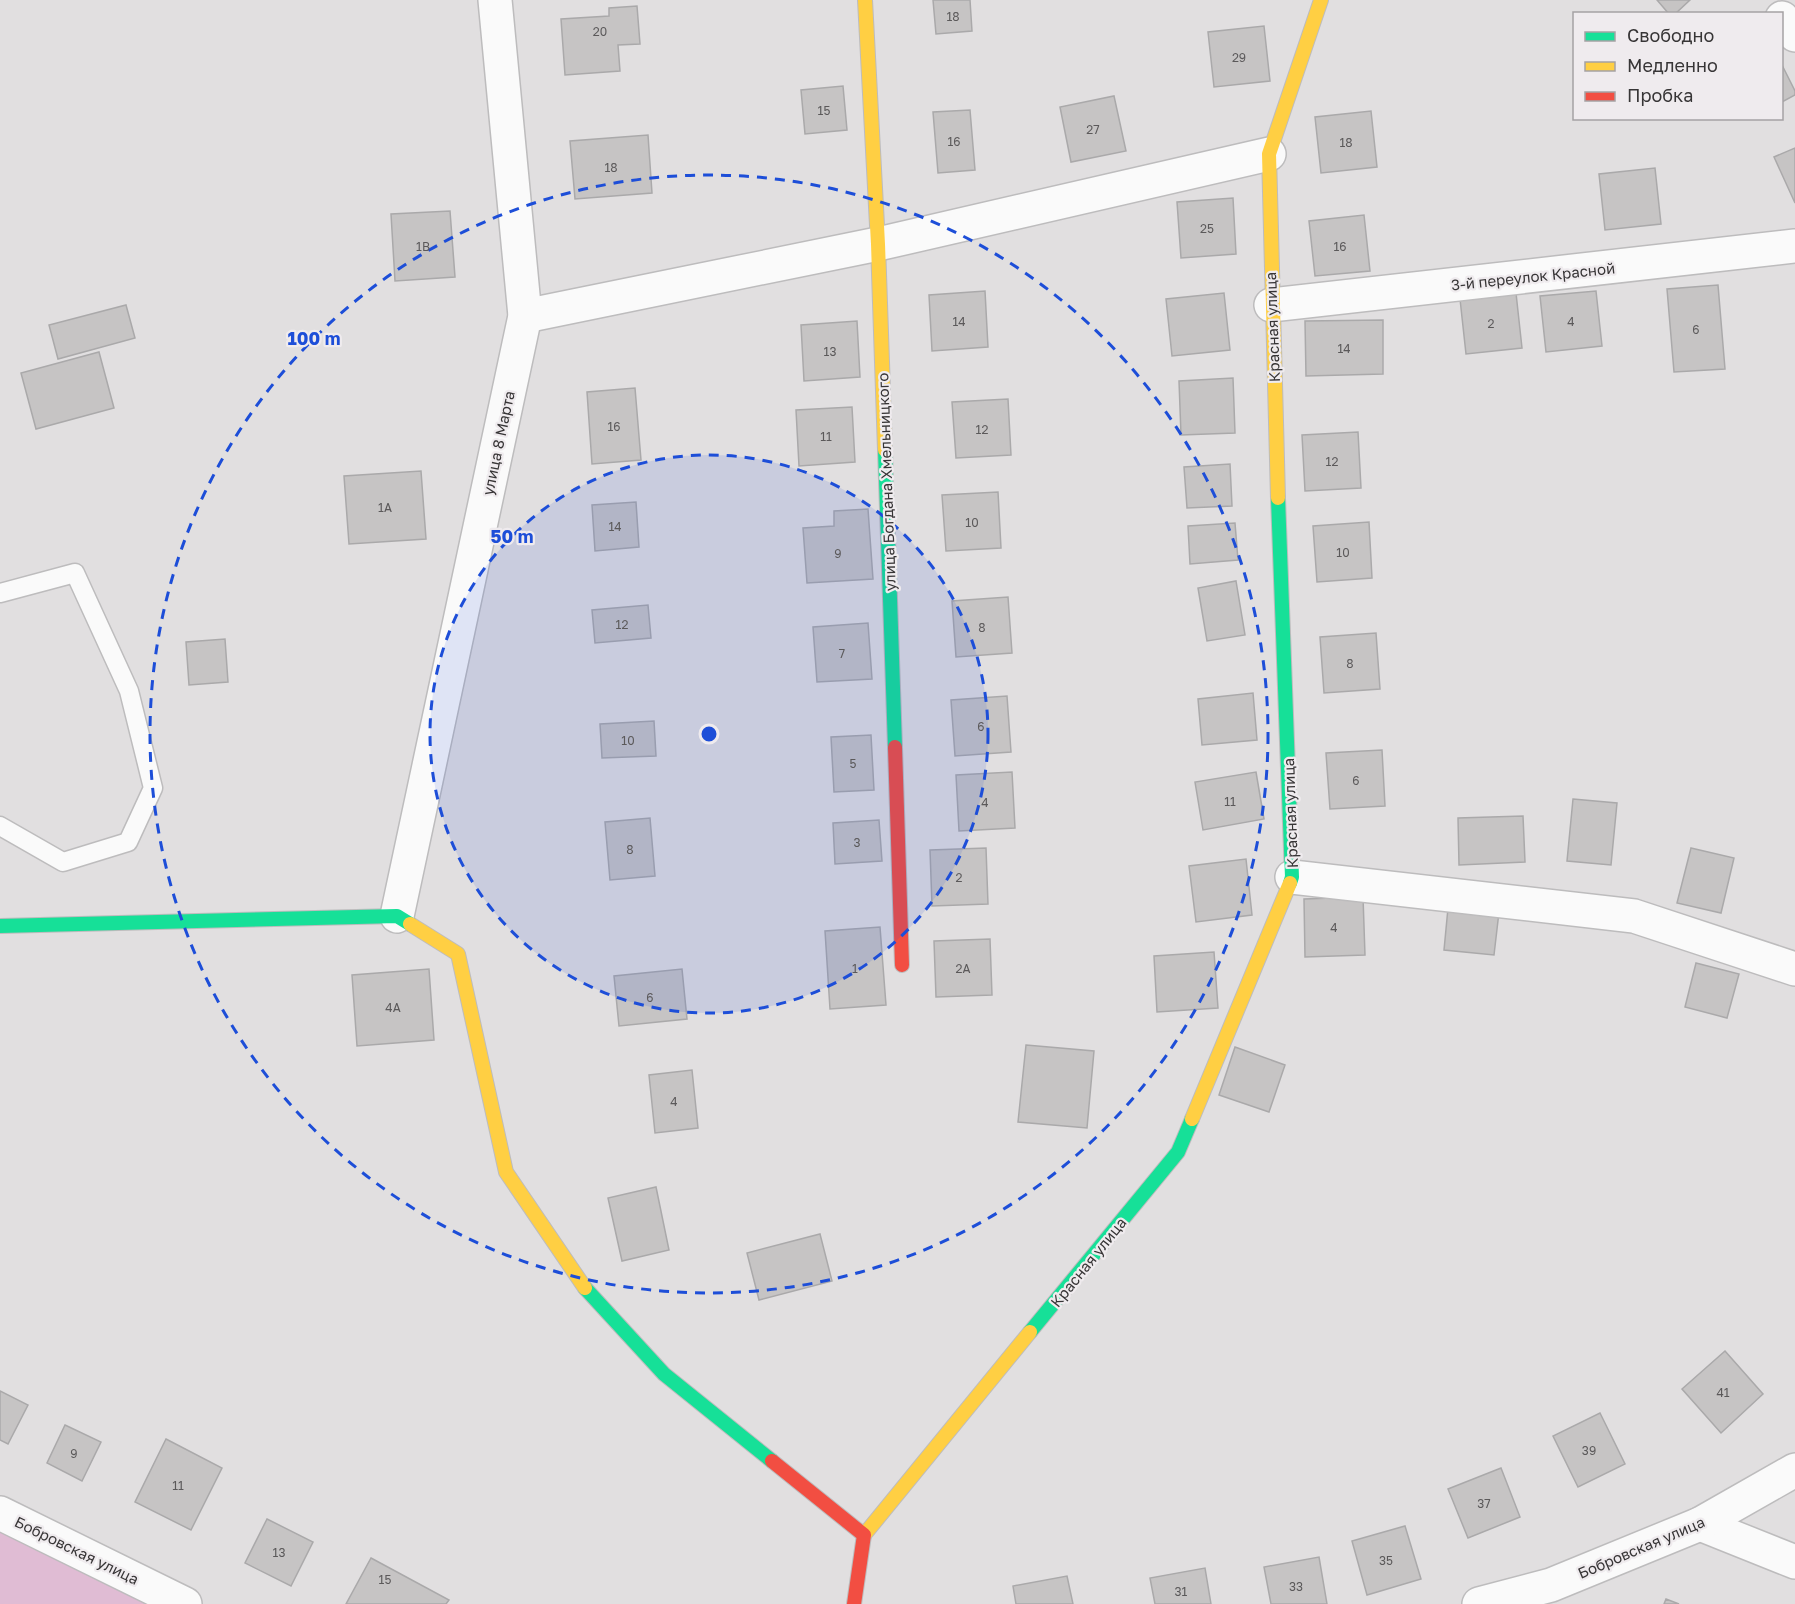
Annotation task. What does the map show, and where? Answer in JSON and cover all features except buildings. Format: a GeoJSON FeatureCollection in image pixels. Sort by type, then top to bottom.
{"type":"FeatureCollection","features":[{"type":"Feature","properties":{"kind":"street","name":"улица 8 Марта"},"geometry":{"type":"LineString","coordinates":[[398,916],[525,316],[495,0]]}},
{"type":"Feature","properties":{"kind":"street","name":"улица Богдана Хмельницкого"},"geometry":{"type":"LineString","coordinates":[[865,0],[878,244],[902,965]]}},
{"type":"Feature","properties":{"kind":"street","name":"Красная улица"},"geometry":{"type":"LineString","coordinates":[[864,1535],[1178,1152],[1292,877],[1271,305],[1269,154],[1321,0]]}},
{"type":"Feature","properties":{"kind":"street"},"geometry":{"type":"LineString","coordinates":[[1767,0],[1776,12]]}},
{"type":"Feature","properties":{"kind":"street"},"geometry":{"type":"LineString","coordinates":[[1783,19],[1795,35]]}},
{"type":"Feature","properties":{"kind":"street"},"geometry":{"type":"LineString","coordinates":[[525,316],[878,244],[1269,154]]}},
{"type":"Feature","properties":{"kind":"street","name":"3-й переулок Красной"},"geometry":{"type":"LineString","coordinates":[[1271,305],[1795,246]]}},
{"type":"Feature","properties":{"kind":"street"},"geometry":{"type":"LineString","coordinates":[[1292,877],[1634,916],[1795,969]]}},
{"type":"Feature","properties":{"kind":"street"},"geometry":{"type":"LineString","coordinates":[[0,926],[398,916],[458,954],[506,1172],[583,1285],[664,1374],[864,1535],[854,1604]]}},
{"type":"Feature","properties":{"kind":"street","name":"Бобровская улица"},"geometry":{"type":"LineString","coordinates":[[1479,1604],[1551,1585],[1701,1524],[1795,1470]]}},
{"type":"Feature","properties":{"kind":"street","name":"Бобровская улица"},"geometry":{"type":"LineString","coordinates":[[0,1513],[185,1604]]}},
{"type":"Feature","properties":{"kind":"street"},"geometry":{"type":"LineString","coordinates":[[1701,1524],[1795,1562]]}},
{"type":"Feature","properties":{"kind":"lane"},"geometry":{"type":"LineString","coordinates":[[0,593],[75,573],[129,691],[153,788],[128,842],[63,862],[0,826]]}},
{"type":"Feature","properties":{"kind":"shaded area"},"geometry":{"type":"Polygon","coordinates":[[[0,1527],[159,1604],[0,1604],[0,1527]]]}},
{"type":"Feature","properties":{"kind":"traffic: fast"},"geometry":{"type":"LineString","coordinates":[[885,450],[895,747]]}},
{"type":"Feature","properties":{"kind":"traffic: fast"},"geometry":{"type":"LineString","coordinates":[[1278,498],[1292,877],[1290,883]]}},
{"type":"Feature","properties":{"kind":"traffic: fast"},"geometry":{"type":"LineString","coordinates":[[0,926],[397,916],[410,924]]}},
{"type":"Feature","properties":{"kind":"traffic: fast"},"geometry":{"type":"LineString","coordinates":[[1030,1332],[1178,1152],[1192,1119]]}},
{"type":"Feature","properties":{"kind":"traffic: fast"},"geometry":{"type":"LineString","coordinates":[[585,1288],[664,1374],[772,1461]]}},
{"type":"Feature","properties":{"kind":"traffic: slow"},"geometry":{"type":"LineString","coordinates":[[865,0],[878,244],[885,450]]}},
{"type":"Feature","properties":{"kind":"traffic: slow"},"geometry":{"type":"LineString","coordinates":[[1278,498],[1269,154],[1321,0]]}},
{"type":"Feature","properties":{"kind":"traffic: slow"},"geometry":{"type":"LineString","coordinates":[[1192,1119],[1290,883]]}},
{"type":"Feature","properties":{"kind":"traffic: slow"},"geometry":{"type":"LineString","coordinates":[[410,924],[458,954],[506,1172],[585,1288]]}},
{"type":"Feature","properties":{"kind":"traffic: slow"},"geometry":{"type":"LineString","coordinates":[[864,1535],[1030,1332]]}},
{"type":"Feature","properties":{"kind":"traffic: jam"},"geometry":{"type":"LineString","coordinates":[[895,747],[902,965]]}},
{"type":"Feature","properties":{"kind":"traffic: jam"},"geometry":{"type":"LineString","coordinates":[[772,1461],[864,1535],[854,1604]]}}]}
